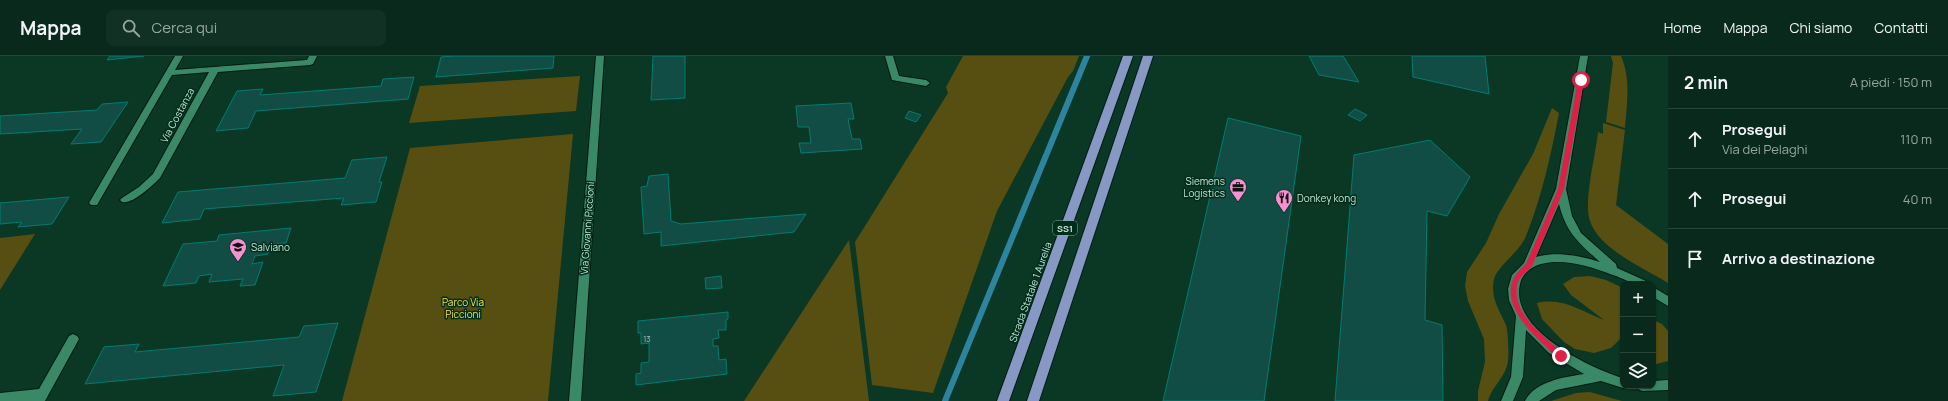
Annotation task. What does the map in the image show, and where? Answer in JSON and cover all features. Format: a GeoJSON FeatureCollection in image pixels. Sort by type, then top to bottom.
{"type":"FeatureCollection","features":[{"type":"Feature","properties":{"kind":"highway","name":"Strada Statale 1 Aurelia"},"geometry":{"type":"LineString","coordinates":[[1003,401],[1128,56]]}},
{"type":"Feature","properties":{"kind":"highway","name":"SS1"},"geometry":{"type":"LineString","coordinates":[[1033,401],[1148,56]]}},
{"type":"Feature","properties":{"kind":"street"},"geometry":{"type":"LineString","coordinates":[[94,203],[179,56]]}},
{"type":"Feature","properties":{"kind":"street","name":"Via Giovanni Piccioni"},"geometry":{"type":"LineString","coordinates":[[575,401],[600,56]]}},
{"type":"Feature","properties":{"kind":"street"},"geometry":{"type":"LineString","coordinates":[[889,56],[895,78],[926,83]]}},
{"type":"Feature","properties":{"kind":"street"},"geometry":{"type":"LineString","coordinates":[[1528,266],[1561,189],[1584,56]]}},
{"type":"Feature","properties":{"kind":"street"},"geometry":{"type":"LineString","coordinates":[[215,69],[311,59]]}},
{"type":"Feature","properties":{"kind":"street","name":"Via Costanza"},"geometry":{"type":"LineString","coordinates":[[169,72],[215,69]]}},
{"type":"Feature","properties":{"kind":"street","name":"Via Costanza"},"geometry":{"type":"LineString","coordinates":[[125,200],[142,189],[157,176],[215,69]]}},
{"type":"Feature","properties":{"kind":"street"},"geometry":{"type":"LineString","coordinates":[[1561,189],[1567,216],[1577,235],[1615,270]]}},
{"type":"Feature","properties":{"kind":"street"},"geometry":{"type":"LineString","coordinates":[[1620,381],[1600,376],[1561,356],[1534,333],[1521,316],[1516,305],[1514,285],[1520,272],[1528,266],[1545,260],[1566,259],[1589,262],[1615,270],[1636,281]]}},
{"type":"Feature","properties":{"kind":"street"},"geometry":{"type":"LineString","coordinates":[[1656,293],[1668,302]]}},
{"type":"Feature","properties":{"kind":"street"},"geometry":{"type":"LineString","coordinates":[[1507,401],[1517,377],[1521,316]]}},
{"type":"Feature","properties":{"kind":"street"},"geometry":{"type":"LineString","coordinates":[[0,398],[41,398],[73,339]]}},
{"type":"Feature","properties":{"kind":"street"},"geometry":{"type":"LineString","coordinates":[[1531,401],[1541,392],[1554,386],[1600,376]]}},
{"type":"Feature","properties":{"kind":"street"},"geometry":{"type":"LineString","coordinates":[[1656,385],[1668,385]]}},
{"type":"Feature","properties":{"kind":"green space"},"geometry":{"type":"Polygon","coordinates":[[[963,56],[1079,56],[1073,71],[1068,77],[997,211],[933,393],[872,385],[855,242],[948,93],[946,87],[963,56]]]}},
{"type":"Feature","properties":{"kind":"green space"},"geometry":{"type":"Polygon","coordinates":[[[1611,56],[1621,56],[1626,73],[1628,91],[1625,128],[1606,122],[1613,63],[1611,56]]]}},
{"type":"Feature","properties":{"kind":"green space"},"geometry":{"type":"Polygon","coordinates":[[[580,76],[576,111],[409,123],[420,86],[580,76]]]}},
{"type":"Feature","properties":{"kind":"green space"},"geometry":{"type":"Polygon","coordinates":[[[1552,108],[1559,113],[1546,175],[1532,221],[1523,242],[1496,274],[1494,279],[1494,298],[1507,328],[1507,367],[1488,401],[1478,401],[1478,391],[1485,362],[1484,339],[1468,301],[1465,286],[1467,272],[1486,243],[1499,214],[1533,154],[1552,108]]]}},
{"type":"Feature","properties":{"kind":"green space"},"geometry":{"type":"Polygon","coordinates":[[[1603,123],[1625,130],[1616,205],[1668,244],[1668,283],[1612,249],[1595,231],[1590,221],[1588,213],[1589,190],[1598,132],[1603,134],[1603,123]]]}},
{"type":"Feature","properties":{"kind":"green space","name":"Parco Via Piccioni"},"geometry":{"type":"Polygon","coordinates":[[[573,134],[548,401],[342,401],[410,148],[573,134]]]}},
{"type":"Feature","properties":{"kind":"green space"},"geometry":{"type":"Polygon","coordinates":[[[35,234],[0,290],[0,238],[35,234]]]}},
{"type":"Feature","properties":{"kind":"green space"},"geometry":{"type":"Polygon","coordinates":[[[849,240],[869,401],[744,401],[849,240]]]}},
{"type":"Feature","properties":{"kind":"green space"},"geometry":{"type":"Polygon","coordinates":[[[1590,276],[1606,280],[1620,287],[1620,339],[1611,348],[1594,353],[1575,349],[1564,342],[1542,319],[1537,303],[1555,302],[1563,303],[1604,320],[1571,295],[1563,284],[1574,277],[1590,276]]]}},
{"type":"Feature","properties":{"kind":"green space"},"geometry":{"type":"Polygon","coordinates":[[[1656,321],[1662,324],[1668,331],[1668,361],[1656,364],[1656,321]]]}},
{"type":"Feature","properties":{"kind":"green space"},"geometry":{"type":"Polygon","coordinates":[[[1590,392],[1622,401],[1551,401],[1576,393],[1590,392]]]}},
{"type":"Feature","properties":{"kind":"building"},"geometry":{"type":"Polygon","coordinates":[[[110,56],[144,56],[107,60],[110,56]]]}},
{"type":"Feature","properties":{"kind":"building"},"geometry":{"type":"Polygon","coordinates":[[[554,56],[553,68],[436,77],[441,57],[554,56]]]}},
{"type":"Feature","properties":{"kind":"building"},"geometry":{"type":"Polygon","coordinates":[[[653,56],[685,56],[685,98],[651,100],[653,56]]]}},
{"type":"Feature","properties":{"kind":"building"},"geometry":{"type":"Polygon","coordinates":[[[1309,56],[1343,56],[1359,82],[1319,75],[1309,56]]]}},
{"type":"Feature","properties":{"kind":"building"},"geometry":{"type":"Polygon","coordinates":[[[1412,56],[1485,56],[1489,94],[1413,77],[1412,56]]]}},
{"type":"Feature","properties":{"kind":"building"},"geometry":{"type":"Polygon","coordinates":[[[414,77],[408,99],[256,111],[248,128],[216,131],[237,91],[263,89],[260,95],[381,86],[383,79],[414,77]]]}},
{"type":"Feature","properties":{"kind":"building"},"geometry":{"type":"Polygon","coordinates":[[[128,102],[101,142],[71,144],[82,129],[0,134],[0,116],[97,110],[102,104],[128,102]]]}},
{"type":"Feature","properties":{"kind":"building"},"geometry":{"type":"Polygon","coordinates":[[[851,103],[854,119],[848,119],[852,139],[860,139],[862,149],[801,153],[799,143],[811,143],[809,127],[798,127],[796,106],[851,103]]]}},
{"type":"Feature","properties":{"kind":"building"},"geometry":{"type":"Polygon","coordinates":[[[1355,109],[1367,115],[1360,121],[1348,115],[1355,109]]]}},
{"type":"Feature","properties":{"kind":"building"},"geometry":{"type":"Polygon","coordinates":[[[909,111],[921,115],[916,122],[905,118],[909,111]]]}},
{"type":"Feature","properties":{"kind":"building"},"geometry":{"type":"Polygon","coordinates":[[[1228,118],[1301,136],[1264,401],[1163,401],[1228,118]]]}},
{"type":"Feature","properties":{"kind":"building"},"geometry":{"type":"Polygon","coordinates":[[[1430,140],[1470,177],[1447,216],[1427,211],[1425,320],[1442,325],[1443,401],[1335,401],[1354,155],[1430,140]]]}},
{"type":"Feature","properties":{"kind":"building"},"geometry":{"type":"Polygon","coordinates":[[[387,157],[379,182],[382,182],[376,202],[341,205],[344,198],[204,209],[200,219],[162,223],[178,192],[345,178],[352,160],[387,157]]]}},
{"type":"Feature","properties":{"kind":"building"},"geometry":{"type":"Polygon","coordinates":[[[668,174],[671,221],[681,224],[806,214],[794,232],[661,246],[661,232],[644,234],[641,187],[647,186],[649,176],[668,174]]]}},
{"type":"Feature","properties":{"kind":"building"},"geometry":{"type":"Polygon","coordinates":[[[69,197],[52,224],[18,227],[22,222],[0,224],[0,203],[69,197]]]}},
{"type":"Feature","properties":{"kind":"building"},"geometry":{"type":"Polygon","coordinates":[[[291,228],[286,243],[272,244],[268,254],[255,256],[252,264],[263,262],[255,285],[240,286],[243,279],[209,282],[212,274],[199,276],[196,283],[163,286],[183,244],[217,241],[219,235],[291,228]]]}},
{"type":"Feature","properties":{"kind":"building"},"geometry":{"type":"Polygon","coordinates":[[[721,276],[722,288],[706,289],[705,278],[721,276]]]}},
{"type":"Feature","properties":{"kind":"building"},"geometry":{"type":"Polygon","coordinates":[[[728,312],[726,330],[718,330],[719,338],[713,339],[713,346],[718,346],[719,360],[726,359],[727,374],[636,385],[636,374],[641,373],[641,363],[649,362],[649,343],[641,344],[641,333],[638,333],[638,321],[728,312]]]}},
{"type":"Feature","properties":{"kind":"building"},"geometry":{"type":"Polygon","coordinates":[[[338,323],[316,392],[273,396],[284,365],[85,384],[104,347],[139,344],[135,352],[299,337],[304,326],[338,323]]]}},
{"type":"Feature","properties":{"kind":"waterway"},"geometry":{"type":"LineString","coordinates":[[945,401],[1087,56]]}},
{"type":"Feature","properties":{"kind":"place","name":"Siemens Logistics"},"geometry":{"type":"Point","coordinates":[1238,202]}},
{"type":"Feature","properties":{"kind":"place","name":"Donkey kong"},"geometry":{"type":"Point","coordinates":[1284,213]}},
{"type":"Feature","properties":{"kind":"place","name":"Salviano"},"geometry":{"type":"Point","coordinates":[238,262]}},
{"type":"Feature","properties":{"kind":"route"},"geometry":{"type":"LineString","coordinates":[[1561,356],[1527,325],[1521,316],[1516,305],[1514,285],[1520,272],[1528,266],[1561,189],[1581,80]]}}]}
